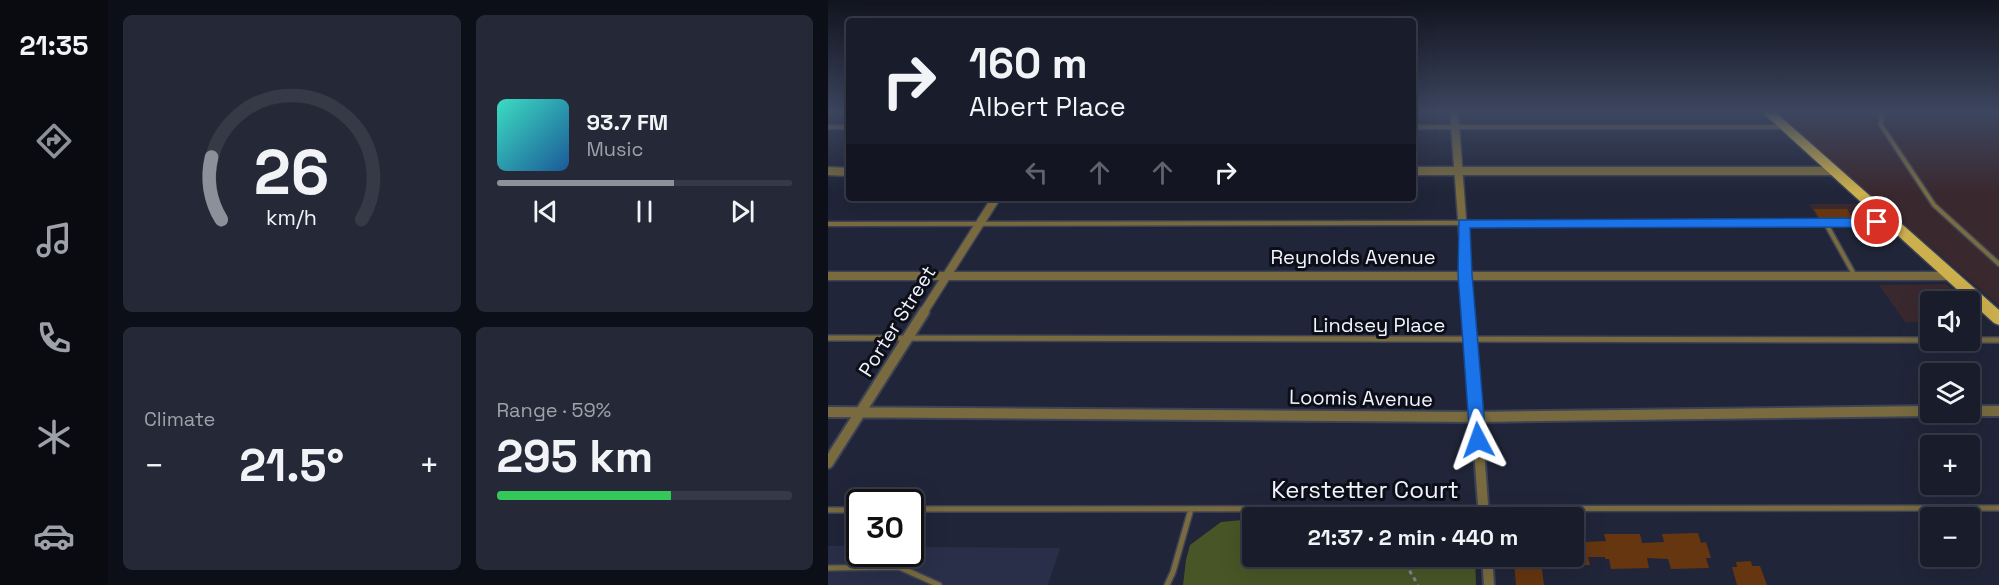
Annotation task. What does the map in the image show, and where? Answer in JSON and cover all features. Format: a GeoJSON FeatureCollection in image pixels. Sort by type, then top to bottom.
{"type":"FeatureCollection","features":[{"type":"Feature","properties":{"kind":"main road"},"geometry":{"type":"LineString","coordinates":[[1795,138],[1999,319]]}},
{"type":"Feature","properties":{"kind":"street"},"geometry":{"type":"LineString","coordinates":[[1456,138],[1464,223],[1465,274],[1483,507]]}},
{"type":"Feature","properties":{"kind":"street"},"geometry":{"type":"LineString","coordinates":[[828,171],[846,172]]}},
{"type":"Feature","properties":{"kind":"street"},"geometry":{"type":"LineString","coordinates":[[1416,171],[1832,171]]}},
{"type":"Feature","properties":{"kind":"street","name":"Porter Street"},"geometry":{"type":"LineString","coordinates":[[828,463],[994,201]]}},
{"type":"Feature","properties":{"kind":"street","name":"Reynolds Avenue"},"geometry":{"type":"LineString","coordinates":[[828,276],[1465,274],[1950,276]]}},
{"type":"Feature","properties":{"kind":"street","name":"Loomis Avenue"},"geometry":{"type":"LineString","coordinates":[[828,412],[1476,417],[1920,411]]}},
{"type":"Feature","properties":{"kind":"street"},"geometry":{"type":"LineString","coordinates":[[1980,411],[1999,411]]}},
{"type":"Feature","properties":{"kind":"street"},"geometry":{"type":"LineString","coordinates":[[1488,567],[1489,585]]}},
{"type":"Feature","properties":{"kind":"lane"},"geometry":{"type":"LineString","coordinates":[[1890,138],[1934,205],[1999,264]]}},
{"type":"Feature","properties":{"kind":"lane"},"geometry":{"type":"LineString","coordinates":[[1825,222],[1855,276]]}},
{"type":"Feature","properties":{"kind":"lane"},"geometry":{"type":"LineString","coordinates":[[828,224],[1890,222]]}},
{"type":"Feature","properties":{"kind":"lane","name":"Lindsey Place"},"geometry":{"type":"LineString","coordinates":[[828,338],[1920,340]]}},
{"type":"Feature","properties":{"kind":"lane"},"geometry":{"type":"LineString","coordinates":[[1980,340],[1999,340]]}},
{"type":"Feature","properties":{"kind":"lane","name":"Kerstetter Court"},"geometry":{"type":"LineString","coordinates":[[1584,512],[1999,508]]}},
{"type":"Feature","properties":{"kind":"lane"},"geometry":{"type":"LineString","coordinates":[[1167,585],[1173,572],[1191,509]]}},
{"type":"Feature","properties":{"kind":"lane"},"geometry":{"type":"LineString","coordinates":[[828,510],[846,510]]}},
{"type":"Feature","properties":{"kind":"lane","name":"Kerstetter Court"},"geometry":{"type":"LineString","coordinates":[[924,510],[1242,510]]}},
{"type":"Feature","properties":{"kind":"lane"},"geometry":{"type":"LineString","coordinates":[[828,568],[898,567],[939,585]]}},
{"type":"Feature","properties":{"kind":"path"},"geometry":{"type":"LineString","coordinates":[[1407,567],[1418,585]]}},
{"type":"Feature","properties":{"kind":"shaded area"},"geometry":{"type":"Polygon","coordinates":[[[1806,138],[1999,138],[1999,306],[1806,138]]]}},
{"type":"Feature","properties":{"kind":"shaded area"},"geometry":{"type":"Polygon","coordinates":[[[1809,204],[1859,204],[1876,220],[1819,221],[1809,204]]]}},
{"type":"Feature","properties":{"kind":"shaded area"},"geometry":{"type":"Polygon","coordinates":[[[1946,284],[1954,291],[1920,291],[1920,322],[1905,322],[1879,285],[1946,284]]]}},
{"type":"Feature","properties":{"kind":"shaded area"},"geometry":{"type":"Polygon","coordinates":[[[828,546],[846,546],[846,567],[924,567],[924,547],[1060,548],[1048,585],[828,585],[828,546]]]}},
{"type":"Feature","properties":{"kind":"green space"},"geometry":{"type":"Polygon","coordinates":[[[1242,520],[1242,567],[1475,567],[1476,585],[1183,585],[1190,545],[1221,522],[1242,520]]]}},
{"type":"Feature","properties":{"kind":"building"},"geometry":{"type":"Polygon","coordinates":[[[1814,209],[1847,209],[1852,218],[1819,218],[1814,209]]]}},
{"type":"Feature","properties":{"kind":"building"},"geometry":{"type":"Polygon","coordinates":[[[1698,533],[1701,543],[1706,542],[1711,558],[1706,558],[1709,568],[1671,569],[1668,559],[1647,558],[1649,568],[1611,569],[1609,559],[1605,557],[1588,557],[1590,565],[1584,565],[1584,542],[1606,541],[1604,534],[1640,534],[1642,543],[1664,542],[1662,534],[1698,533]]]}},
{"type":"Feature","properties":{"kind":"building"},"geometry":{"type":"Polygon","coordinates":[[[1751,561],[1752,566],[1760,566],[1767,585],[1737,585],[1732,567],[1737,567],[1736,562],[1751,561]]]}},
{"type":"Feature","properties":{"kind":"building"},"geometry":{"type":"Polygon","coordinates":[[[1514,567],[1542,567],[1544,585],[1516,585],[1514,567]]]}},
{"type":"Feature","properties":{"kind":"route"},"geometry":{"type":"LineString","coordinates":[[1478,440],[1465,274],[1464,223],[1877,222]]}}]}
